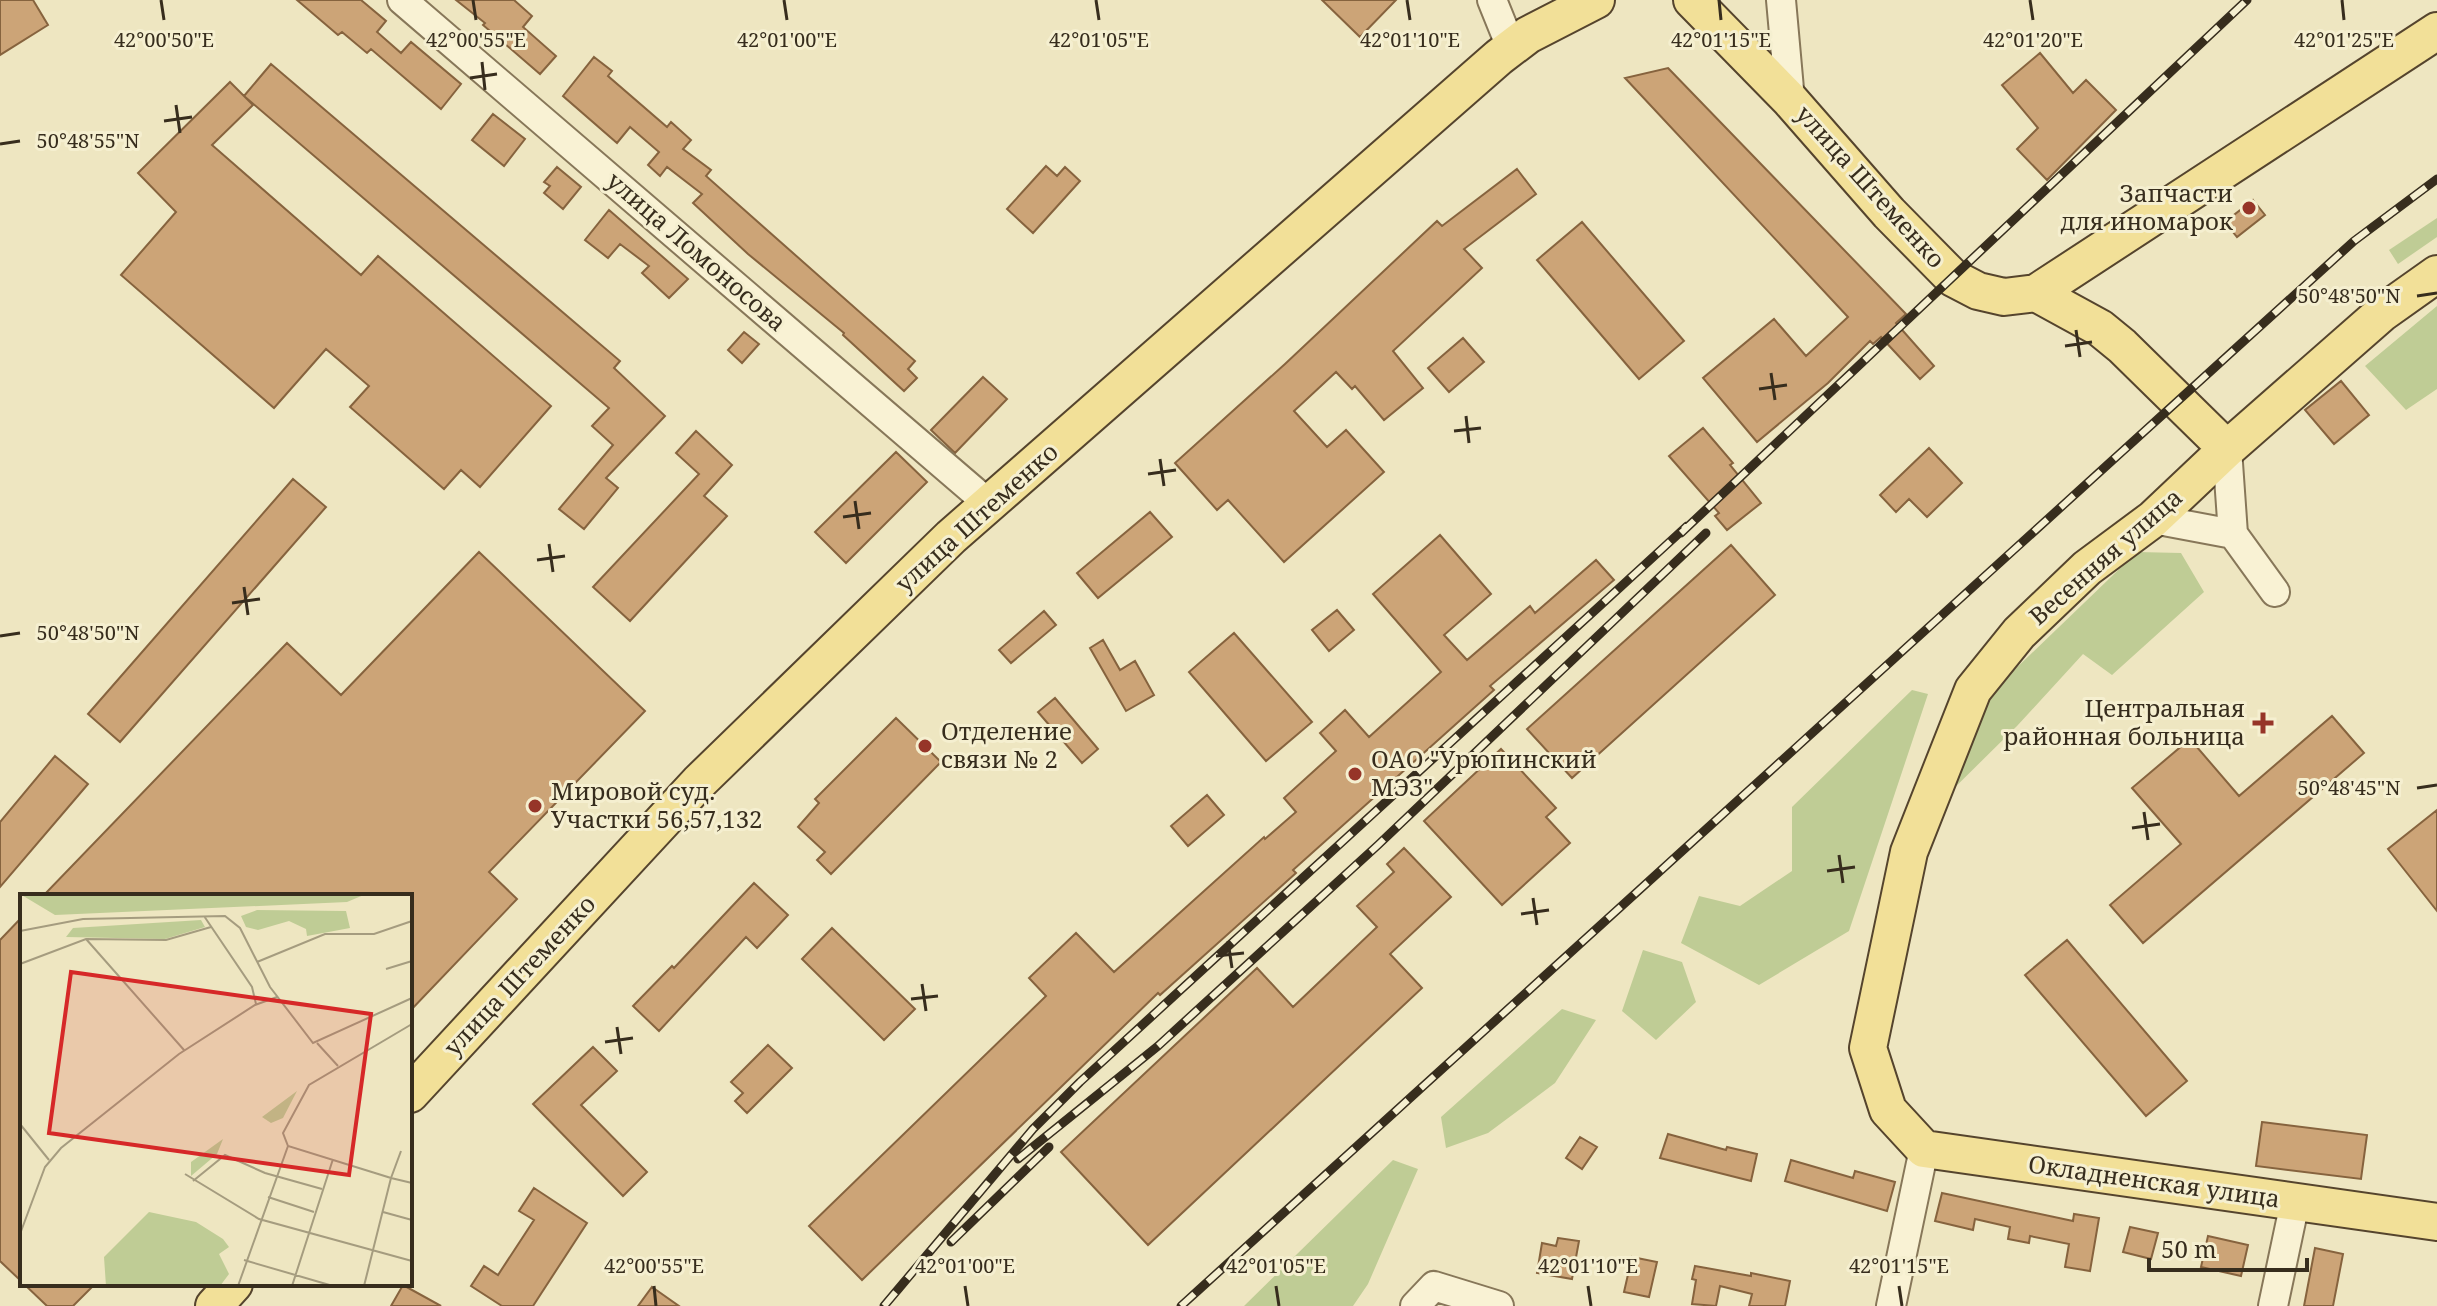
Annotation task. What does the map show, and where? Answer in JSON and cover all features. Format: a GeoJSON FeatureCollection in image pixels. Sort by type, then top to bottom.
{"type":"FeatureCollection","features":[{"type":"Feature","properties":{"kind":"main road","name":"улица Штеменко"},"geometry":{"type":"LineString","coordinates":[[412,1092],[699,782],[951,537],[1511,47],[1552,21],[1596,0]]}},
{"type":"Feature","properties":{"kind":"main road","name":"улица Штеменко"},"geometry":{"type":"LineString","coordinates":[[1692,0],[1790,100],[1889,213],[1953,278],[1978,291],[2004,297],[2036,293],[2437,31]]}},
{"type":"Feature","properties":{"kind":"main road","name":"Весенняя улица"},"geometry":{"type":"LineString","coordinates":[[1924,1149],[1888,1110],[1868,1048],[1909,852],[1973,690],[2019,633],[2087,568],[2153,519],[2227,449],[2382,313],[2437,274]]}},
{"type":"Feature","properties":{"kind":"main road"},"geometry":{"type":"LineString","coordinates":[[2036,293],[2100,328],[2227,449]]}},
{"type":"Feature","properties":{"kind":"main road","name":"Окладненская улица"},"geometry":{"type":"LineString","coordinates":[[1924,1149],[2437,1222]]}},
{"type":"Feature","properties":{"kind":"main road"},"geometry":{"type":"LineString","coordinates":[[214,1306],[232,1286]]}},
{"type":"Feature","properties":{"kind":"street","name":"улица Ломоносова"},"geometry":{"type":"LineString","coordinates":[[402,0],[989,504]]}},
{"type":"Feature","properties":{"kind":"street"},"geometry":{"type":"LineString","coordinates":[[1492,0],[1511,47]]}},
{"type":"Feature","properties":{"kind":"street"},"geometry":{"type":"LineString","coordinates":[[1781,0],[1790,100]]}},
{"type":"Feature","properties":{"kind":"street"},"geometry":{"type":"LineString","coordinates":[[2227,449],[2233,534],[2275,592]]}},
{"type":"Feature","properties":{"kind":"street"},"geometry":{"type":"LineString","coordinates":[[2153,519],[2233,534]]}},
{"type":"Feature","properties":{"kind":"street"},"geometry":{"type":"LineString","coordinates":[[1891,1306],[1924,1149]]}},
{"type":"Feature","properties":{"kind":"street"},"geometry":{"type":"LineString","coordinates":[[2273,1306],[2295,1202]]}},
{"type":"Feature","properties":{"kind":"street"},"geometry":{"type":"LineString","coordinates":[[1424,1296],[1499,1306]]}},
{"type":"Feature","properties":{"kind":"green space"},"geometry":{"type":"Polygon","coordinates":[[[2437,218],[2437,237],[2398,264],[2389,250],[2437,218]]]}},
{"type":"Feature","properties":{"kind":"green space"},"geometry":{"type":"Polygon","coordinates":[[[2437,306],[2437,389],[2406,410],[2365,366],[2437,306]]]}},
{"type":"Feature","properties":{"kind":"green space"},"geometry":{"type":"Polygon","coordinates":[[[2137,552],[2181,553],[2204,592],[2112,675],[2083,654],[2017,726],[1933,809],[1982,701],[2137,552]]]}},
{"type":"Feature","properties":{"kind":"green space"},"geometry":{"type":"Polygon","coordinates":[[[1912,690],[1928,694],[1849,931],[1759,985],[1681,943],[1699,896],[1740,906],[1792,871],[1792,807],[1912,690]]]}},
{"type":"Feature","properties":{"kind":"green space"},"geometry":{"type":"Polygon","coordinates":[[[1643,950],[1682,962],[1696,1002],[1656,1040],[1622,1011],[1643,950]]]}},
{"type":"Feature","properties":{"kind":"green space"},"geometry":{"type":"Polygon","coordinates":[[[1562,1009],[1596,1020],[1555,1083],[1488,1133],[1446,1148],[1441,1117],[1562,1009]]]}},
{"type":"Feature","properties":{"kind":"green space"},"geometry":{"type":"Polygon","coordinates":[[[1393,1160],[1418,1169],[1368,1284],[1353,1306],[1244,1306],[1393,1160]]]}},
{"type":"Feature","properties":{"kind":"building"},"geometry":{"type":"Polygon","coordinates":[[[0,0],[33,0],[48,25],[0,55],[0,0]]]}},
{"type":"Feature","properties":{"kind":"building"},"geometry":{"type":"Polygon","coordinates":[[[297,0],[361,0],[386,21],[377,32],[401,53],[411,42],[461,84],[441,109],[371,49],[367,53],[342,32],[338,35],[297,0]]]}},
{"type":"Feature","properties":{"kind":"building"},"geometry":{"type":"Polygon","coordinates":[[[456,0],[514,0],[532,16],[523,27],[556,56],[540,74],[456,0]]]}},
{"type":"Feature","properties":{"kind":"building"},"geometry":{"type":"Polygon","coordinates":[[[1322,0],[1396,0],[1360,37],[1322,0]]]}},
{"type":"Feature","properties":{"kind":"building"},"geometry":{"type":"Polygon","coordinates":[[[2040,53],[2073,93],[2086,80],[2116,110],[2047,180],[2017,149],[2038,128],[2002,85],[2040,53]]]}},
{"type":"Feature","properties":{"kind":"building"},"geometry":{"type":"Polygon","coordinates":[[[594,57],[612,71],[608,76],[667,127],[671,122],[691,140],[683,149],[711,170],[706,176],[915,361],[908,369],[917,378],[904,391],[844,333],[748,254],[693,203],[702,194],[667,167],[660,176],[648,165],[659,152],[630,127],[617,143],[563,96],[594,57]]]}},
{"type":"Feature","properties":{"kind":"building"},"geometry":{"type":"Polygon","coordinates":[[[271,64],[620,361],[614,368],[665,416],[606,478],[618,488],[584,529],[559,509],[613,445],[592,426],[609,408],[244,96],[271,64]]]}},
{"type":"Feature","properties":{"kind":"building"},"geometry":{"type":"Polygon","coordinates":[[[1668,68],[1906,314],[1896,323],[1934,366],[1920,379],[1881,337],[1873,344],[1870,341],[1828,383],[1757,442],[1703,378],[1774,319],[1806,356],[1848,317],[1625,78],[1668,68]]]}},
{"type":"Feature","properties":{"kind":"building"},"geometry":{"type":"Polygon","coordinates":[[[230,82],[253,105],[212,145],[361,275],[378,256],[551,406],[480,487],[461,470],[444,489],[350,407],[369,386],[326,349],[274,408],[121,275],[176,212],[138,173],[230,82]]]}},
{"type":"Feature","properties":{"kind":"building"},"geometry":{"type":"Polygon","coordinates":[[[493,114],[525,139],[504,166],[472,140],[493,114]]]}},
{"type":"Feature","properties":{"kind":"building"},"geometry":{"type":"Polygon","coordinates":[[[1046,166],[1057,176],[1065,167],[1080,181],[1033,233],[1007,209],[1046,166]]]}},
{"type":"Feature","properties":{"kind":"building"},"geometry":{"type":"Polygon","coordinates":[[[557,167],[581,187],[563,209],[544,193],[550,186],[544,182],[557,167]]]}},
{"type":"Feature","properties":{"kind":"building"},"geometry":{"type":"Polygon","coordinates":[[[1517,169],[1536,194],[1464,249],[1482,268],[1393,351],[1423,388],[1384,420],[1355,386],[1352,389],[1336,372],[1294,411],[1327,447],[1346,430],[1384,472],[1284,562],[1228,500],[1217,510],[1175,463],[1437,221],[1442,226],[1517,169]]]}},
{"type":"Feature","properties":{"kind":"building"},"geometry":{"type":"Polygon","coordinates":[[[2253,200],[2265,215],[2237,237],[2225,222],[2253,200]]]}},
{"type":"Feature","properties":{"kind":"building"},"geometry":{"type":"Polygon","coordinates":[[[609,210],[688,279],[669,298],[642,273],[649,266],[620,244],[608,258],[585,240],[609,210]]]}},
{"type":"Feature","properties":{"kind":"building"},"geometry":{"type":"Polygon","coordinates":[[[1582,222],[1684,341],[1639,379],[1537,260],[1582,222]]]}},
{"type":"Feature","properties":{"kind":"building"},"geometry":{"type":"Polygon","coordinates":[[[744,332],[759,344],[742,363],[728,350],[744,332]]]}},
{"type":"Feature","properties":{"kind":"building"},"geometry":{"type":"Polygon","coordinates":[[[1463,338],[1484,362],[1449,392],[1428,368],[1463,338]]]}},
{"type":"Feature","properties":{"kind":"building"},"geometry":{"type":"Polygon","coordinates":[[[983,377],[1007,399],[955,453],[931,430],[983,377]]]}},
{"type":"Feature","properties":{"kind":"building"},"geometry":{"type":"Polygon","coordinates":[[[2341,381],[2369,415],[2334,444],[2305,410],[2341,381]]]}},
{"type":"Feature","properties":{"kind":"building"},"geometry":{"type":"Polygon","coordinates":[[[1703,428],[1761,503],[1727,530],[1715,516],[1719,513],[1669,456],[1703,428]]]}},
{"type":"Feature","properties":{"kind":"building"},"geometry":{"type":"Polygon","coordinates":[[[696,431],[732,465],[704,496],[727,516],[630,621],[593,587],[699,474],[676,453],[696,431]]]}},
{"type":"Feature","properties":{"kind":"building"},"geometry":{"type":"Polygon","coordinates":[[[1929,448],[1962,483],[1927,517],[1909,499],[1896,512],[1880,495],[1929,448]]]}},
{"type":"Feature","properties":{"kind":"building"},"geometry":{"type":"Polygon","coordinates":[[[896,452],[927,482],[846,563],[815,532],[896,452]]]}},
{"type":"Feature","properties":{"kind":"building"},"geometry":{"type":"Polygon","coordinates":[[[293,479],[326,507],[120,742],[88,714],[293,479]]]}},
{"type":"Feature","properties":{"kind":"building"},"geometry":{"type":"Polygon","coordinates":[[[1150,512],[1172,537],[1098,598],[1077,573],[1150,512]]]}},
{"type":"Feature","properties":{"kind":"building"},"geometry":{"type":"Polygon","coordinates":[[[1440,535],[1491,594],[1444,635],[1467,660],[1530,606],[1535,613],[1596,560],[1614,580],[1490,686],[1494,690],[1293,870],[1296,873],[1160,995],[1158,993],[862,1280],[809,1226],[1046,996],[1029,978],[1076,933],[1114,972],[1296,812],[1284,798],[1336,751],[1320,733],[1345,710],[1369,737],[1441,672],[1373,594],[1440,535]]]}},
{"type":"Feature","properties":{"kind":"building"},"geometry":{"type":"Polygon","coordinates":[[[1731,545],[1775,595],[1572,778],[1527,729],[1731,545]]]}},
{"type":"Feature","properties":{"kind":"building"},"geometry":{"type":"Polygon","coordinates":[[[479,552],[645,711],[489,872],[517,899],[412,1009],[412,894],[45,894],[287,643],[341,695],[479,552]]]}},
{"type":"Feature","properties":{"kind":"building"},"geometry":{"type":"Polygon","coordinates":[[[1337,610],[1354,630],[1329,651],[1312,630],[1337,610]]]}},
{"type":"Feature","properties":{"kind":"building"},"geometry":{"type":"Polygon","coordinates":[[[1044,611],[1056,625],[1011,663],[999,650],[1044,611]]]}},
{"type":"Feature","properties":{"kind":"building","name":"ОАО \"Урюпинский МЭЗ\""},"geometry":{"type":"Polygon","coordinates":[[[1234,633],[1312,722],[1266,761],[1189,672],[1234,633]]]}},
{"type":"Feature","properties":{"kind":"building"},"geometry":{"type":"Polygon","coordinates":[[[1103,640],[1120,670],[1135,661],[1154,695],[1126,711],[1090,648],[1103,640]]]}},
{"type":"Feature","properties":{"kind":"building"},"geometry":{"type":"Polygon","coordinates":[[[1055,698],[1098,749],[1082,763],[1038,712],[1055,698]]]}},
{"type":"Feature","properties":{"kind":"building"},"geometry":{"type":"Polygon","coordinates":[[[2332,716],[2364,753],[2143,943],[2110,905],[2181,844],[2132,788],[2190,739],[2239,796],[2332,716]]]}},
{"type":"Feature","properties":{"kind":"building"},"geometry":{"type":"Polygon","coordinates":[[[896,718],[941,762],[831,874],[817,860],[825,852],[798,827],[819,803],[815,799],[896,718]]]}},
{"type":"Feature","properties":{"kind":"building"},"geometry":{"type":"Polygon","coordinates":[[[1501,749],[1556,808],[1546,817],[1570,843],[1502,905],[1424,821],[1501,749]]]}},
{"type":"Feature","properties":{"kind":"building"},"geometry":{"type":"Polygon","coordinates":[[[55,756],[88,784],[0,887],[0,822],[55,756]]]}},
{"type":"Feature","properties":{"kind":"building"},"geometry":{"type":"Polygon","coordinates":[[[1207,795],[1224,815],[1188,846],[1171,826],[1207,795]]]}},
{"type":"Feature","properties":{"kind":"building"},"geometry":{"type":"Polygon","coordinates":[[[2437,810],[2437,911],[2388,849],[2437,810]]]}},
{"type":"Feature","properties":{"kind":"building"},"geometry":{"type":"Polygon","coordinates":[[[1404,848],[1451,897],[1390,954],[1422,988],[1148,1245],[1061,1152],[1257,968],[1293,1007],[1377,927],[1357,906],[1394,872],[1387,864],[1404,848]]]}},
{"type":"Feature","properties":{"kind":"building"},"geometry":{"type":"Polygon","coordinates":[[[754,883],[788,915],[757,948],[746,937],[659,1031],[633,1006],[672,966],[674,968],[754,883]]]}},
{"type":"Feature","properties":{"kind":"building"},"geometry":{"type":"Polygon","coordinates":[[[20,919],[20,1280],[0,1261],[0,940],[20,919]]]}},
{"type":"Feature","properties":{"kind":"building"},"geometry":{"type":"Polygon","coordinates":[[[832,928],[915,1009],[884,1040],[802,959],[832,928]]]}},
{"type":"Feature","properties":{"kind":"building"},"geometry":{"type":"Polygon","coordinates":[[[2067,940],[2187,1081],[2146,1116],[2025,975],[2067,940]]]}},
{"type":"Feature","properties":{"kind":"building"},"geometry":{"type":"Polygon","coordinates":[[[768,1045],[792,1068],[747,1113],[735,1101],[743,1093],[731,1082],[768,1045]]]}},
{"type":"Feature","properties":{"kind":"building"},"geometry":{"type":"Polygon","coordinates":[[[593,1047],[617,1071],[581,1105],[647,1172],[623,1196],[533,1104],[593,1047]]]}},
{"type":"Feature","properties":{"kind":"building"},"geometry":{"type":"Polygon","coordinates":[[[2262,1122],[2367,1135],[2361,1179],[2256,1166],[2262,1122]]]}},
{"type":"Feature","properties":{"kind":"building"},"geometry":{"type":"Polygon","coordinates":[[[1668,1134],[1726,1150],[1727,1147],[1757,1154],[1751,1181],[1660,1158],[1668,1134]]]}},
{"type":"Feature","properties":{"kind":"building"},"geometry":{"type":"Polygon","coordinates":[[[1580,1137],[1597,1147],[1582,1169],[1566,1158],[1580,1137]]]}},
{"type":"Feature","properties":{"kind":"building"},"geometry":{"type":"Polygon","coordinates":[[[1791,1160],[1853,1178],[1855,1171],[1895,1182],[1887,1211],[1785,1181],[1791,1160]]]}},
{"type":"Feature","properties":{"kind":"building"},"geometry":{"type":"Polygon","coordinates":[[[534,1188],[587,1223],[533,1306],[502,1306],[471,1286],[484,1266],[498,1275],[534,1220],[519,1211],[534,1188]]]}},
{"type":"Feature","properties":{"kind":"building"},"geometry":{"type":"Polygon","coordinates":[[[1942,1193],[2073,1221],[2074,1214],[2099,1218],[2090,1271],[2065,1267],[2069,1244],[2030,1236],[2029,1243],[2008,1239],[2010,1227],[1975,1219],[1973,1230],[1935,1221],[1942,1193]]]}},
{"type":"Feature","properties":{"kind":"building"},"geometry":{"type":"Polygon","coordinates":[[[2130,1227],[2158,1233],[2151,1259],[2123,1252],[2130,1227]]]}},
{"type":"Feature","properties":{"kind":"building"},"geometry":{"type":"Polygon","coordinates":[[[2208,1236],[2248,1245],[2241,1276],[2201,1267],[2208,1236]]]}},
{"type":"Feature","properties":{"kind":"building"},"geometry":{"type":"Polygon","coordinates":[[[1558,1238],[1579,1241],[1572,1279],[1537,1273],[1542,1243],[1556,1246],[1558,1238]]]}},
{"type":"Feature","properties":{"kind":"building"},"geometry":{"type":"Polygon","coordinates":[[[2315,1248],[2343,1254],[2333,1306],[2304,1306],[2315,1248]]]}},
{"type":"Feature","properties":{"kind":"building"},"geometry":{"type":"Polygon","coordinates":[[[1632,1257],[1657,1262],[1649,1297],[1624,1292],[1632,1257]]]}},
{"type":"Feature","properties":{"kind":"building"},"geometry":{"type":"Polygon","coordinates":[[[1695,1266],[1790,1281],[1785,1306],[1749,1306],[1752,1294],[1720,1286],[1716,1306],[1692,1304],[1695,1266]]]}},
{"type":"Feature","properties":{"kind":"building"},"geometry":{"type":"Polygon","coordinates":[[[26,1286],[93,1286],[73,1306],[47,1306],[26,1286]]]}},
{"type":"Feature","properties":{"kind":"building"},"geometry":{"type":"Polygon","coordinates":[[[405,1286],[441,1306],[391,1306],[405,1286]]]}},
{"type":"Feature","properties":{"kind":"building"},"geometry":{"type":"Polygon","coordinates":[[[652,1287],[679,1306],[638,1306],[652,1287]]]}},
{"type":"Feature","properties":{"kind":"railway"},"geometry":{"type":"LineString","coordinates":[[1681,533],[2247,0]]}},
{"type":"Feature","properties":{"kind":"railway"},"geometry":{"type":"LineString","coordinates":[[1181,1306],[2354,241],[2437,179]]}},
{"type":"Feature","properties":{"kind":"railway"},"geometry":{"type":"LineString","coordinates":[[884,1306],[1033,1129],[1080,1082],[1687,526]]}},
{"type":"Feature","properties":{"kind":"railway"},"geometry":{"type":"LineString","coordinates":[[1018,1159],[1158,1046],[1378,845],[1706,533]]}},
{"type":"Feature","properties":{"kind":"railway"},"geometry":{"type":"LineString","coordinates":[[951,1242],[1049,1147]]}},
{"type":"Feature","properties":{"kind":"place","name":"Запчасти для иномарок"},"geometry":{"type":"Point","coordinates":[2249,208]}},
{"type":"Feature","properties":{"kind":"place","name":"Центральная районная больница"},"geometry":{"type":"Point","coordinates":[2263,723]}},
{"type":"Feature","properties":{"kind":"place","name":"Отделение связи № 2"},"geometry":{"type":"Point","coordinates":[925,746]}},
{"type":"Feature","properties":{"kind":"place","name":"ОАО \"Урюпинский МЭЗ\""},"geometry":{"type":"Point","coordinates":[1355,774]}},
{"type":"Feature","properties":{"kind":"place","name":"Мировой суд. Участки 56,57,132"},"geometry":{"type":"Point","coordinates":[535,806]}}]}
